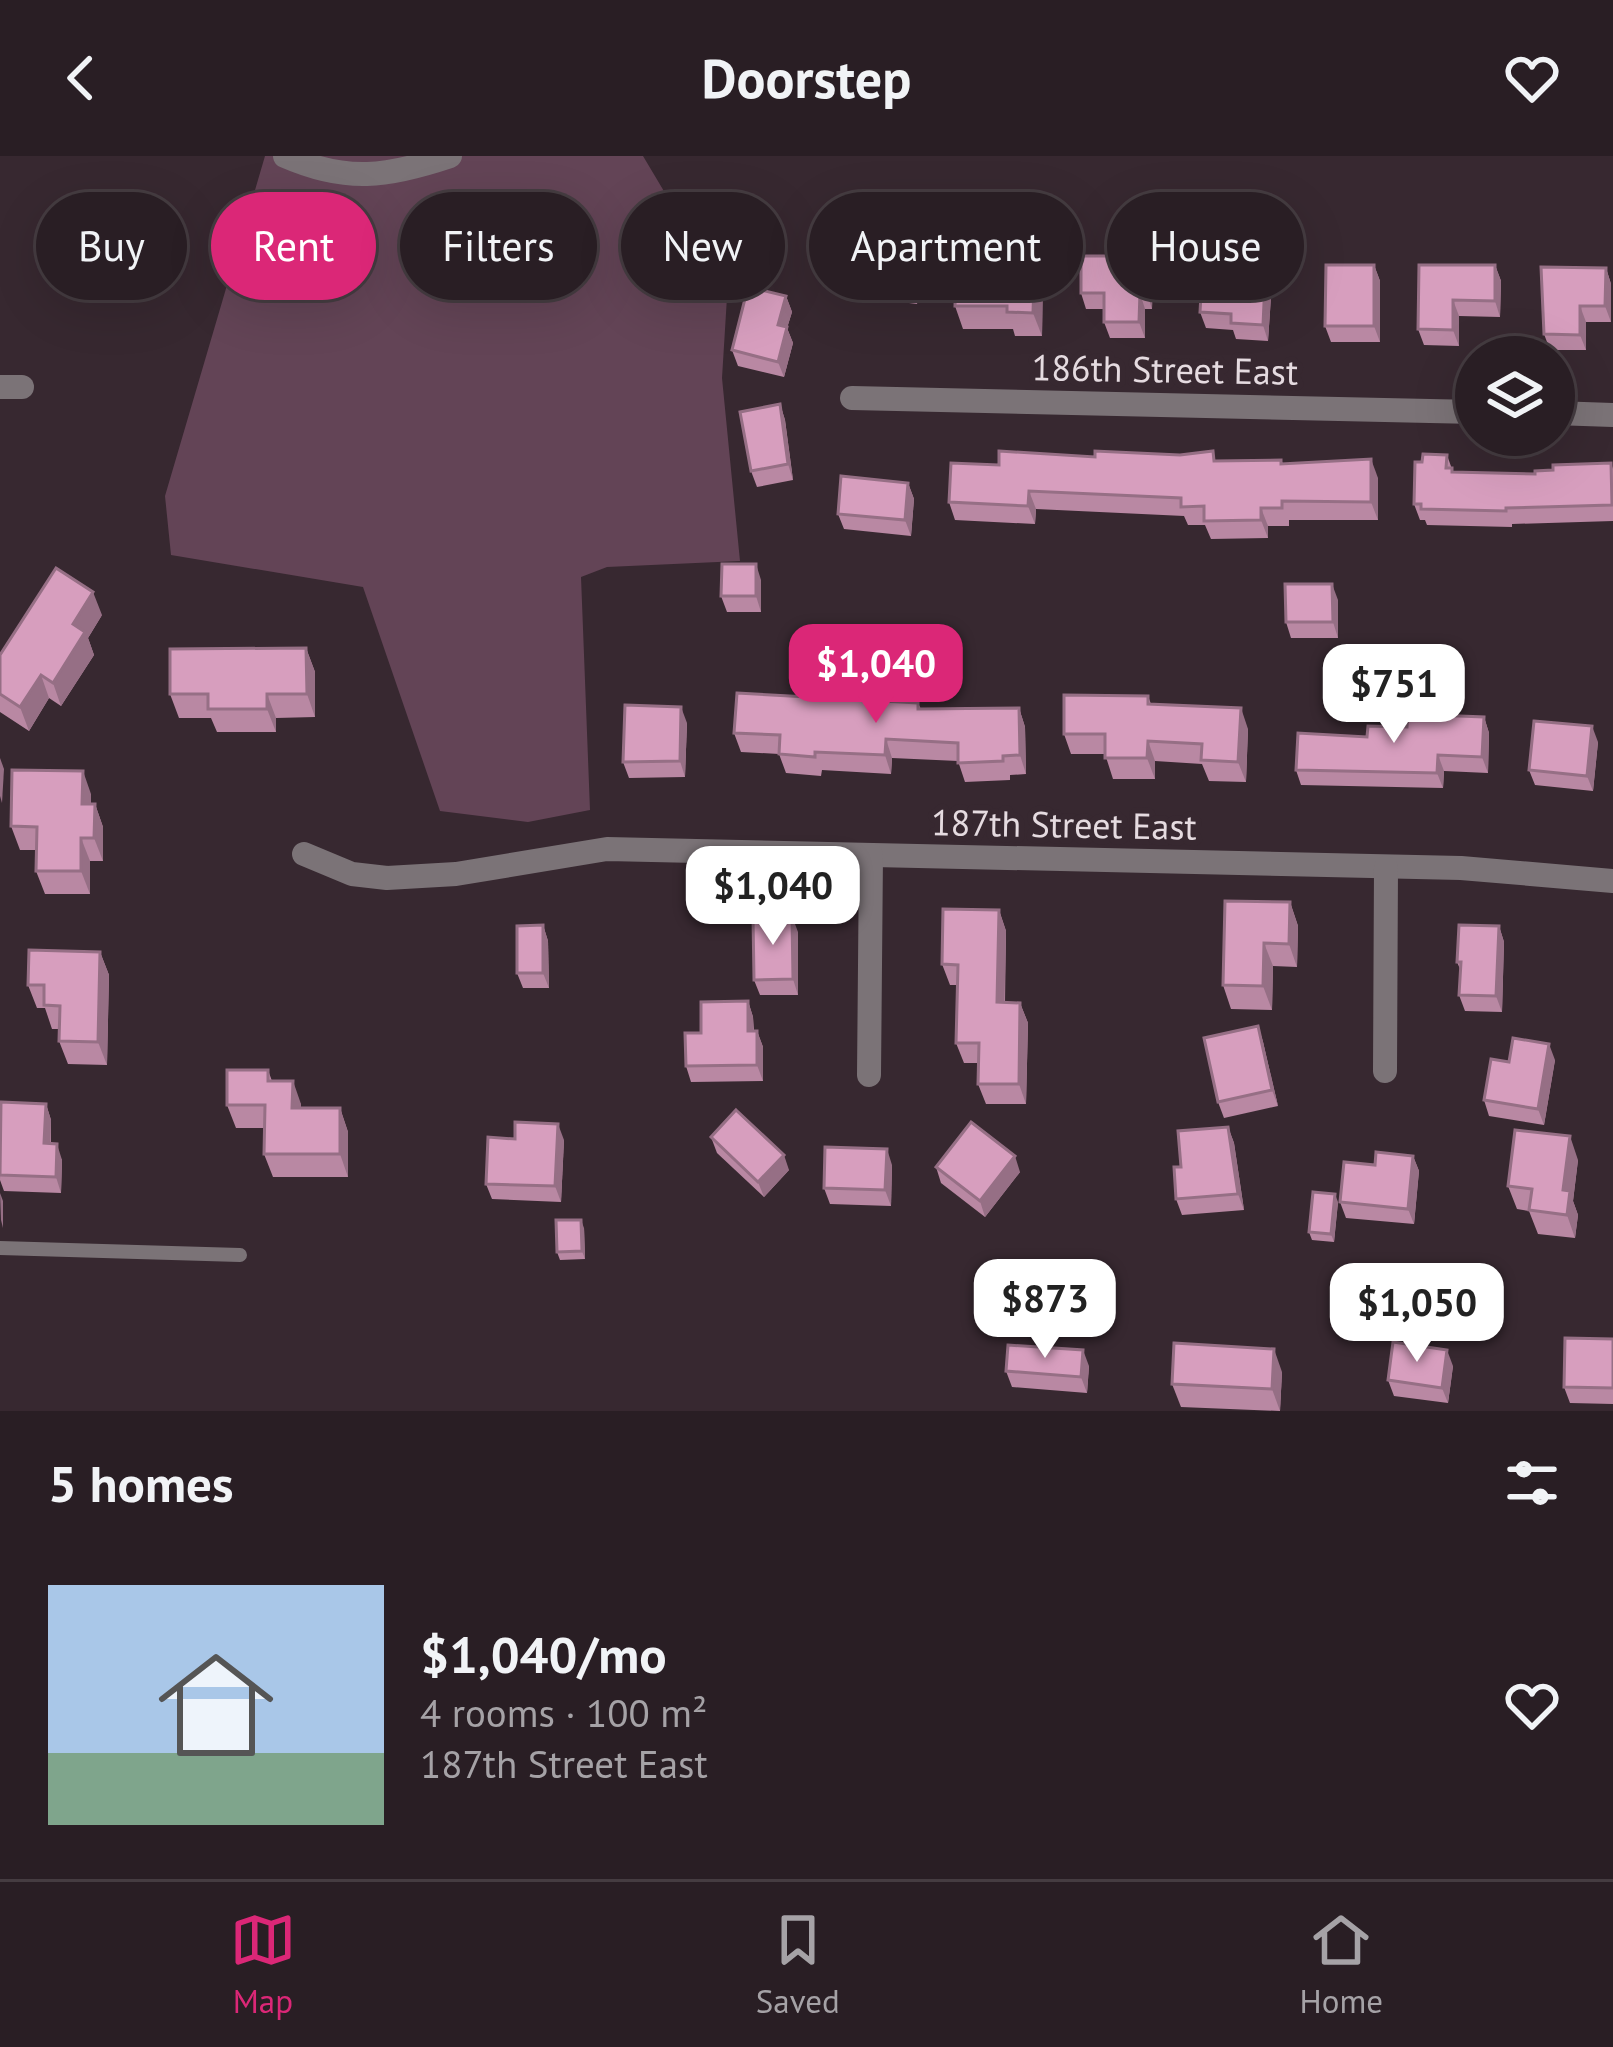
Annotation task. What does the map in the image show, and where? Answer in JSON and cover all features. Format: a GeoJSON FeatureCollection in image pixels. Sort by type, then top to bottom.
{"type":"FeatureCollection","features":[{"type":"Feature","properties":{"kind":"street"},"geometry":{"type":"LineString","coordinates":[[285,156],[315,169],[356,176],[399,173],[450,156]]}},
{"type":"Feature","properties":{"kind":"street","name":"186th Street East"},"geometry":{"type":"LineString","coordinates":[[852,398],[1455,412]]}},
{"type":"Feature","properties":{"kind":"street"},"geometry":{"type":"LineString","coordinates":[[1575,414],[1613,415]]}},
{"type":"Feature","properties":{"kind":"street","name":"187th Street East"},"geometry":{"type":"LineString","coordinates":[[304,854],[352,874],[387,878],[456,874],[607,849],[1461,868],[1613,881]]}},
{"type":"Feature","properties":{"kind":"street"},"geometry":{"type":"LineString","coordinates":[[869,1075],[871,855]]}},
{"type":"Feature","properties":{"kind":"street"},"geometry":{"type":"LineString","coordinates":[[1384,1071],[1386,868]]}},
{"type":"Feature","properties":{"kind":"lane"},"geometry":{"type":"LineString","coordinates":[[0,1248],[240,1255]]}},
{"type":"Feature","properties":{"kind":"shaded area"},"geometry":{"type":"Polygon","coordinates":[[[265,156],[643,156],[664,192],[621,192],[621,300],[727,300],[722,378],[740,561],[607,567],[581,577],[590,810],[528,822],[440,811],[363,587],[171,555],[165,496],[223,300],[376,300],[376,192],[254,192],[265,156]]]}},
{"type":"Feature","properties":{"kind":"building"},"geometry":{"type":"Polygon","coordinates":[[[1083,256],[1107,256],[1107,300],[1140,300],[1139,322],[1104,322],[1104,293],[1083,293],[1083,256]]]}},
{"type":"Feature","properties":{"kind":"building"},"geometry":{"type":"Polygon","coordinates":[[[1326,265],[1374,265],[1374,326],[1325,326],[1326,265]]]}},
{"type":"Feature","properties":{"kind":"building"},"geometry":{"type":"Polygon","coordinates":[[[1419,265],[1495,265],[1495,301],[1453,300],[1453,330],[1418,329],[1419,265]]]}},
{"type":"Feature","properties":{"kind":"building"},"geometry":{"type":"Polygon","coordinates":[[[1541,267],[1606,268],[1605,306],[1580,306],[1580,335],[1544,334],[1541,267]]]}},
{"type":"Feature","properties":{"kind":"building"},"geometry":{"type":"Polygon","coordinates":[[[745,300],[785,300],[778,325],[787,327],[778,362],[732,350],[745,300]]]}},
{"type":"Feature","properties":{"kind":"building"},"geometry":{"type":"Polygon","coordinates":[[[955,300],[1033,300],[1033,313],[1007,312],[1007,306],[955,306],[955,300]]]}},
{"type":"Feature","properties":{"kind":"building"},"geometry":{"type":"Polygon","coordinates":[[[1201,300],[1264,300],[1263,325],[1231,323],[1231,314],[1200,312],[1201,300]]]}},
{"type":"Feature","properties":{"kind":"building"},"geometry":{"type":"Polygon","coordinates":[[[780,404],[788,464],[751,471],[740,412],[780,404]]]}},
{"type":"Feature","properties":{"kind":"building"},"geometry":{"type":"Polygon","coordinates":[[[999,451],[1095,457],[1095,451],[1180,455],[1213,451],[1214,461],[1281,460],[1281,464],[1371,459],[1371,502],[1282,501],[1282,508],[1261,508],[1261,520],[1204,521],[1204,506],[1181,507],[1181,498],[1029,491],[1028,506],[949,502],[951,463],[999,465],[999,451]]]}},
{"type":"Feature","properties":{"kind":"building"},"geometry":{"type":"Polygon","coordinates":[[[1423,454],[1447,455],[1446,468],[1452,472],[1535,474],[1553,470],[1553,465],[1611,463],[1612,505],[1506,511],[1421,509],[1421,504],[1414,504],[1415,462],[1422,462],[1423,454]]]}},
{"type":"Feature","properties":{"kind":"building"},"geometry":{"type":"Polygon","coordinates":[[[841,476],[908,483],[905,520],[838,514],[841,476]]]}},
{"type":"Feature","properties":{"kind":"building"},"geometry":{"type":"Polygon","coordinates":[[[722,564],[756,564],[756,596],[721,596],[722,564]]]}},
{"type":"Feature","properties":{"kind":"building"},"geometry":{"type":"Polygon","coordinates":[[[56,568],[93,592],[73,624],[85,632],[53,683],[41,675],[20,707],[0,694],[0,655],[56,568]]]}},
{"type":"Feature","properties":{"kind":"building"},"geometry":{"type":"Polygon","coordinates":[[[1285,584],[1332,584],[1333,622],[1286,622],[1285,584]]]}},
{"type":"Feature","properties":{"kind":"building"},"geometry":{"type":"Polygon","coordinates":[[[306,648],[307,694],[267,694],[267,709],[208,709],[208,694],[170,694],[170,649],[306,648]]]}},
{"type":"Feature","properties":{"kind":"building"},"geometry":{"type":"Polygon","coordinates":[[[737,693],[918,703],[918,709],[1019,708],[1020,755],[1003,756],[1003,761],[958,763],[958,743],[886,739],[885,755],[779,754],[780,735],[734,733],[737,693]]]}},
{"type":"Feature","properties":{"kind":"building"},"geometry":{"type":"Polygon","coordinates":[[[1064,695],[1148,696],[1148,704],[1241,708],[1238,762],[1201,760],[1202,744],[1148,741],[1147,758],[1105,758],[1105,734],[1064,734],[1064,695]]]}},
{"type":"Feature","properties":{"kind":"building"},"geometry":{"type":"Polygon","coordinates":[[[625,705],[681,707],[680,761],[623,762],[625,705]]]}},
{"type":"Feature","properties":{"kind":"building"},"geometry":{"type":"Polygon","coordinates":[[[1408,714],[1484,717],[1482,757],[1438,755],[1437,773],[1296,770],[1298,733],[1367,737],[1368,726],[1407,727],[1408,714]]]}},
{"type":"Feature","properties":{"kind":"building"},"geometry":{"type":"Polygon","coordinates":[[[1534,721],[1592,726],[1587,776],[1529,770],[1534,721]]]}},
{"type":"Feature","properties":{"kind":"building"},"geometry":{"type":"Polygon","coordinates":[[[12,770],[83,771],[82,804],[95,804],[94,838],[81,838],[81,871],[36,871],[37,827],[11,826],[12,770]]]}},
{"type":"Feature","properties":{"kind":"building"},"geometry":{"type":"Polygon","coordinates":[[[1225,901],[1290,902],[1289,944],[1264,943],[1263,986],[1223,985],[1225,901]]]}},
{"type":"Feature","properties":{"kind":"building"},"geometry":{"type":"Polygon","coordinates":[[[943,909],[999,910],[997,1002],[1020,1003],[1019,1084],[978,1084],[979,1043],[956,1043],[958,965],[942,964],[943,909]]]}},
{"type":"Feature","properties":{"kind":"building"},"geometry":{"type":"Polygon","coordinates":[[[792,916],[793,979],[754,980],[753,917],[792,916]]]}},
{"type":"Feature","properties":{"kind":"building"},"geometry":{"type":"Polygon","coordinates":[[[543,925],[543,973],[517,973],[517,926],[543,925]]]}},
{"type":"Feature","properties":{"kind":"building"},"geometry":{"type":"Polygon","coordinates":[[[1459,925],[1499,926],[1496,996],[1459,995],[1459,925]]]}},
{"type":"Feature","properties":{"kind":"building"},"geometry":{"type":"Polygon","coordinates":[[[29,950],[100,952],[98,1042],[59,1041],[60,1006],[44,1005],[44,985],[28,985],[29,950]]]}},
{"type":"Feature","properties":{"kind":"building"},"geometry":{"type":"Polygon","coordinates":[[[748,1001],[748,1031],[757,1031],[757,1065],[686,1066],[685,1033],[701,1033],[701,1002],[748,1001]]]}},
{"type":"Feature","properties":{"kind":"building"},"geometry":{"type":"Polygon","coordinates":[[[1258,1026],[1272,1090],[1218,1102],[1204,1038],[1258,1026]]]}},
{"type":"Feature","properties":{"kind":"building"},"geometry":{"type":"Polygon","coordinates":[[[1513,1038],[1549,1044],[1538,1109],[1484,1100],[1491,1059],[1509,1062],[1513,1038]]]}},
{"type":"Feature","properties":{"kind":"building"},"geometry":{"type":"Polygon","coordinates":[[[227,1070],[268,1070],[268,1081],[293,1081],[292,1108],[340,1108],[340,1154],[264,1154],[265,1105],[227,1105],[227,1070]]]}},
{"type":"Feature","properties":{"kind":"building"},"geometry":{"type":"Polygon","coordinates":[[[1,1102],[46,1104],[44,1143],[57,1144],[56,1177],[0,1175],[1,1102]]]}},
{"type":"Feature","properties":{"kind":"building"},"geometry":{"type":"Polygon","coordinates":[[[736,1110],[784,1155],[758,1182],[711,1137],[736,1110]]]}},
{"type":"Feature","properties":{"kind":"building"},"geometry":{"type":"Polygon","coordinates":[[[515,1122],[558,1124],[555,1186],[486,1184],[488,1137],[515,1139],[515,1122]]]}},
{"type":"Feature","properties":{"kind":"building"},"geometry":{"type":"Polygon","coordinates":[[[971,1122],[1015,1156],[980,1201],[936,1167],[971,1122]]]}},
{"type":"Feature","properties":{"kind":"building"},"geometry":{"type":"Polygon","coordinates":[[[1228,1127],[1238,1194],[1176,1199],[1174,1167],[1181,1167],[1178,1131],[1228,1127]]]}},
{"type":"Feature","properties":{"kind":"building"},"geometry":{"type":"Polygon","coordinates":[[[1515,1130],[1570,1136],[1563,1190],[1570,1191],[1567,1215],[1529,1210],[1532,1189],[1508,1186],[1515,1130]]]}},
{"type":"Feature","properties":{"kind":"building"},"geometry":{"type":"Polygon","coordinates":[[[825,1147],[887,1149],[885,1190],[824,1188],[825,1147]]]}},
{"type":"Feature","properties":{"kind":"building"},"geometry":{"type":"Polygon","coordinates":[[[1376,1152],[1413,1156],[1408,1209],[1340,1202],[1344,1162],[1375,1165],[1376,1152]]]}},
{"type":"Feature","properties":{"kind":"building"},"geometry":{"type":"Polygon","coordinates":[[[1313,1192],[1335,1194],[1331,1234],[1309,1232],[1313,1192]]]}},
{"type":"Feature","properties":{"kind":"building"},"geometry":{"type":"Polygon","coordinates":[[[556,1220],[581,1220],[582,1251],[557,1252],[556,1220]]]}},
{"type":"Feature","properties":{"kind":"building"},"geometry":{"type":"Polygon","coordinates":[[[1565,1338],[1613,1339],[1613,1388],[1564,1387],[1565,1338]]]}},
{"type":"Feature","properties":{"kind":"building"},"geometry":{"type":"Polygon","coordinates":[[[1393,1342],[1447,1350],[1442,1388],[1388,1380],[1393,1342]]]}},
{"type":"Feature","properties":{"kind":"building"},"geometry":{"type":"Polygon","coordinates":[[[1174,1343],[1274,1349],[1272,1389],[1172,1384],[1174,1343]]]}},
{"type":"Feature","properties":{"kind":"building"},"geometry":{"type":"Polygon","coordinates":[[[1008,1345],[1083,1350],[1081,1377],[1006,1371],[1008,1345]]]}}]}
